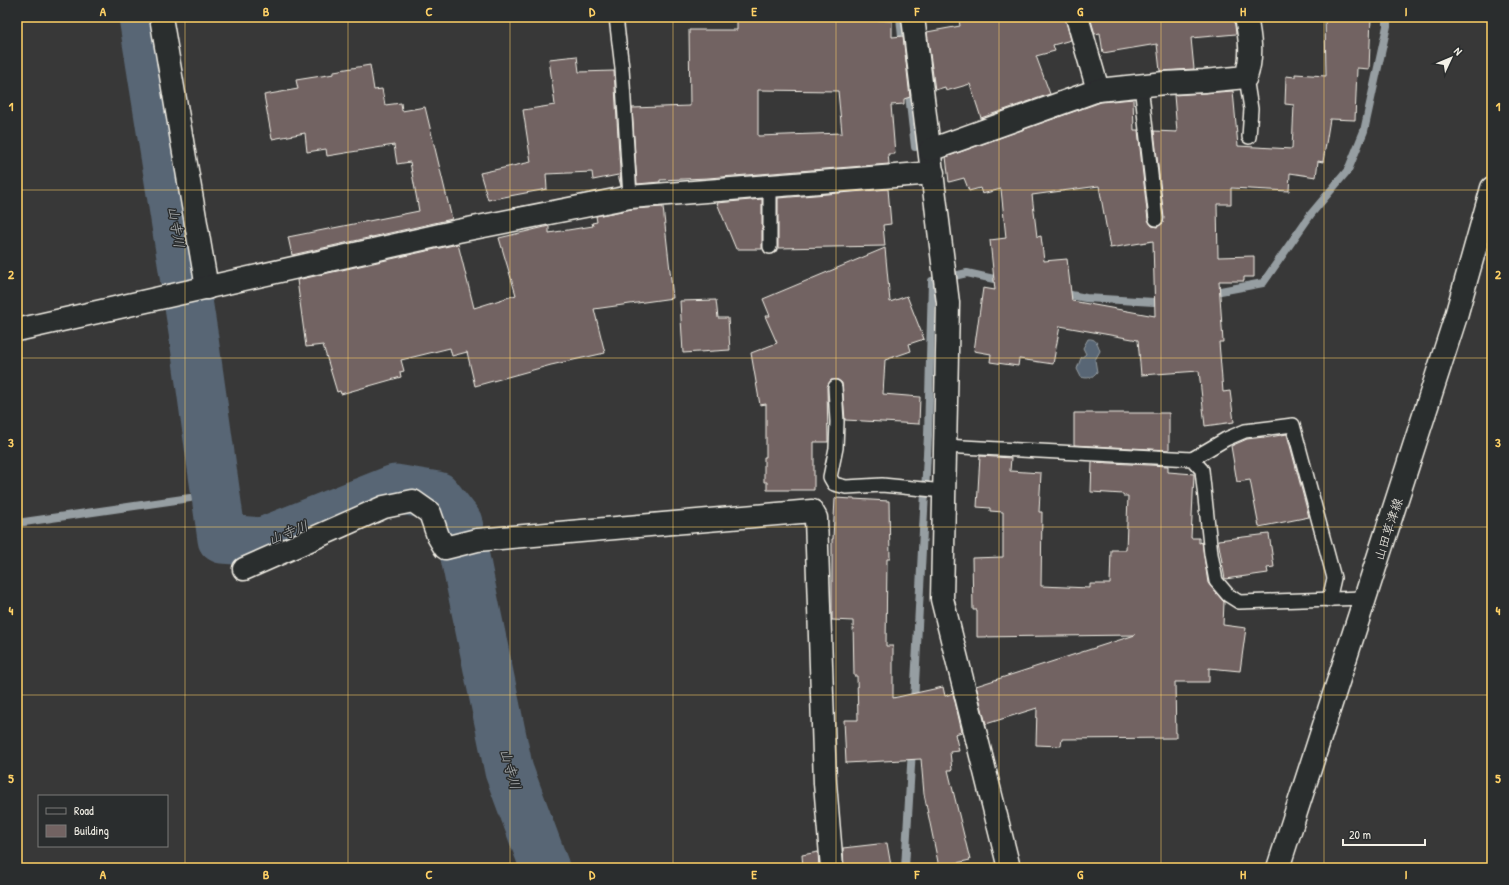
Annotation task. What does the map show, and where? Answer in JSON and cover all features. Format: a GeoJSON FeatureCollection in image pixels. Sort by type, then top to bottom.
{"type":"FeatureCollection","features":[{"type":"Feature","properties":{"kind":"street"},"geometry":{"type":"LineString","coordinates":[[161,17],[207,288]]}},
{"type":"Feature","properties":{"kind":"street"},"geometry":{"type":"LineString","coordinates":[[913,17],[948,303],[942,599],[1009,868]]}},
{"type":"Feature","properties":{"kind":"street"},"geometry":{"type":"LineString","coordinates":[[1077,17],[1098,90]]}},
{"type":"Feature","properties":{"kind":"street"},"geometry":{"type":"LineString","coordinates":[[930,150],[1098,90],[1141,85],[1246,77],[1250,66],[1251,46],[1246,17]]}},
{"type":"Feature","properties":{"kind":"street"},"geometry":{"type":"LineString","coordinates":[[17,330],[458,231],[630,197],[933,173]]}},
{"type":"Feature","properties":{"kind":"street","name":"山田草津線"},"geometry":{"type":"LineString","coordinates":[[1278,868],[1456,316],[1492,188]]}},
{"type":"Feature","properties":{"kind":"street"},"geometry":{"type":"LineString","coordinates":[[244,569],[384,507],[413,502],[430,513],[438,536],[445,548],[477,540],[812,512],[816,518],[825,783],[832,868]]}},
{"type":"Feature","properties":{"kind":"lane"},"geometry":{"type":"LineString","coordinates":[[616,17],[622,68],[630,197]]}},
{"type":"Feature","properties":{"kind":"lane"},"geometry":{"type":"LineString","coordinates":[[1246,77],[1251,109],[1249,137]]}},
{"type":"Feature","properties":{"kind":"lane"},"geometry":{"type":"LineString","coordinates":[[1141,85],[1156,219]]}},
{"type":"Feature","properties":{"kind":"lane"},"geometry":{"type":"LineString","coordinates":[[770,185],[770,247]]}},
{"type":"Feature","properties":{"kind":"lane"},"geometry":{"type":"LineString","coordinates":[[835,387],[837,422],[836,442],[830,477],[834,484],[846,487],[882,484],[944,491]]}},
{"type":"Feature","properties":{"kind":"lane"},"geometry":{"type":"LineString","coordinates":[[944,446],[1192,459],[1226,439],[1245,431],[1293,425],[1334,578],[1329,600]]}},
{"type":"Feature","properties":{"kind":"lane"},"geometry":{"type":"LineString","coordinates":[[1192,459],[1202,470],[1211,554],[1216,581],[1228,596],[1239,602],[1364,598]]}},
{"type":"Feature","properties":{"kind":"water"},"geometry":{"type":"Polygon","coordinates":[[[1088,339],[1093,339],[1095,341],[1100,351],[1095,360],[1097,372],[1092,377],[1086,378],[1081,377],[1077,369],[1081,358],[1086,354],[1083,348],[1088,339]]]}},
{"type":"Feature","properties":{"kind":"building"},"geometry":{"type":"Polygon","coordinates":[[[737,17],[826,17],[892,21],[892,37],[903,36],[910,97],[904,99],[904,104],[891,105],[895,154],[888,154],[889,164],[708,178],[660,180],[660,182],[637,184],[632,108],[690,106],[689,30],[737,30],[737,17]],[[758,90],[758,136],[842,133],[838,91],[758,90]]]}},
{"type":"Feature","properties":{"kind":"building"},"geometry":{"type":"Polygon","coordinates":[[[975,17],[1065,17],[1071,40],[1053,45],[1055,51],[1036,56],[1050,94],[981,118],[970,84],[946,91],[945,87],[935,90],[927,32],[960,26],[959,20],[975,17]]]}},
{"type":"Feature","properties":{"kind":"building"},"geometry":{"type":"Polygon","coordinates":[[[1090,17],[1234,17],[1236,34],[1191,38],[1194,69],[1160,71],[1157,44],[1103,53],[1100,33],[1095,34],[1090,17]]]}},
{"type":"Feature","properties":{"kind":"building"},"geometry":{"type":"Polygon","coordinates":[[[1325,17],[1371,17],[1369,69],[1357,68],[1355,120],[1330,119],[1323,162],[1318,161],[1316,177],[1290,173],[1289,191],[1231,188],[1231,204],[1217,204],[1218,257],[1254,256],[1254,277],[1244,277],[1244,281],[1219,281],[1223,342],[1219,342],[1223,392],[1230,391],[1234,422],[1205,426],[1199,371],[1141,375],[1138,340],[1060,326],[1053,364],[1019,359],[1018,366],[990,362],[991,354],[974,351],[983,288],[995,290],[990,240],[1006,238],[1001,189],[982,194],[980,188],[969,191],[964,178],[949,182],[946,157],[1101,102],[1133,99],[1134,130],[1138,130],[1148,220],[1152,226],[1157,227],[1163,223],[1164,218],[1154,131],[1177,132],[1174,95],[1233,91],[1238,146],[1292,149],[1294,105],[1285,104],[1286,76],[1295,77],[1295,74],[1326,76],[1325,17]],[[1099,186],[1032,195],[1037,237],[1041,236],[1044,261],[1067,259],[1072,301],[1155,316],[1153,241],[1110,248],[1099,186]]]}},
{"type":"Feature","properties":{"kind":"building"},"geometry":{"type":"Polygon","coordinates":[[[577,56],[579,72],[614,71],[621,186],[618,175],[593,180],[592,172],[546,174],[547,189],[488,200],[480,173],[531,162],[523,110],[555,105],[549,59],[577,56]]]}},
{"type":"Feature","properties":{"kind":"building"},"geometry":{"type":"Polygon","coordinates":[[[370,65],[374,90],[382,89],[385,105],[401,103],[402,111],[425,107],[452,219],[292,255],[288,237],[419,211],[410,162],[397,164],[394,145],[327,156],[326,149],[307,152],[305,133],[272,139],[264,95],[298,89],[296,80],[334,74],[334,71],[370,65]]]}},
{"type":"Feature","properties":{"kind":"building"},"geometry":{"type":"Polygon","coordinates":[[[888,189],[891,224],[883,225],[885,246],[778,248],[778,198],[888,189]]]}},
{"type":"Feature","properties":{"kind":"building"},"geometry":{"type":"Polygon","coordinates":[[[762,199],[762,249],[736,249],[717,203],[762,199]]]}},
{"type":"Feature","properties":{"kind":"building"},"geometry":{"type":"Polygon","coordinates":[[[663,207],[673,298],[594,309],[605,353],[551,365],[475,386],[467,352],[452,356],[450,348],[401,360],[404,371],[400,372],[401,377],[341,394],[340,391],[337,392],[323,345],[306,347],[297,280],[458,244],[474,308],[516,295],[499,238],[549,226],[549,233],[593,226],[592,223],[597,222],[596,216],[632,209],[663,207]]]}},
{"type":"Feature","properties":{"kind":"building"},"geometry":{"type":"Polygon","coordinates":[[[885,248],[890,302],[907,296],[924,339],[909,344],[911,351],[885,360],[883,394],[920,397],[919,424],[845,420],[842,383],[838,380],[831,380],[827,387],[828,442],[814,442],[814,490],[767,490],[767,482],[764,482],[764,457],[766,457],[766,404],[760,405],[751,353],[777,343],[765,316],[770,316],[763,299],[885,248]]]}},
{"type":"Feature","properties":{"kind":"building"},"geometry":{"type":"Polygon","coordinates":[[[716,300],[718,318],[728,318],[730,350],[683,353],[680,301],[716,300]]]}},
{"type":"Feature","properties":{"kind":"building"},"geometry":{"type":"Polygon","coordinates":[[[1074,413],[1169,413],[1169,450],[1074,445],[1074,413]]]}},
{"type":"Feature","properties":{"kind":"building"},"geometry":{"type":"Polygon","coordinates":[[[1287,434],[1309,517],[1259,527],[1250,480],[1237,482],[1231,446],[1247,439],[1287,434]]]}},
{"type":"Feature","properties":{"kind":"building"},"geometry":{"type":"Polygon","coordinates":[[[980,456],[1011,458],[1010,471],[1041,473],[1039,512],[1042,512],[1041,586],[1090,588],[1090,584],[1110,584],[1111,550],[1126,550],[1128,496],[1123,496],[1123,494],[1091,492],[1092,462],[1168,466],[1168,472],[1194,474],[1191,538],[1199,538],[1199,543],[1202,542],[1208,583],[1224,602],[1223,625],[1246,628],[1240,671],[1209,668],[1209,682],[1175,682],[1176,738],[1062,739],[1061,746],[1036,745],[1037,708],[986,724],[976,686],[1135,635],[977,637],[977,610],[973,610],[972,558],[1003,557],[1003,512],[990,511],[990,508],[977,507],[980,456]]]}},
{"type":"Feature","properties":{"kind":"building"},"geometry":{"type":"Polygon","coordinates":[[[835,498],[889,501],[890,559],[887,559],[886,646],[893,646],[893,698],[943,687],[945,696],[953,693],[962,732],[955,734],[959,751],[950,752],[952,770],[948,770],[970,860],[939,867],[924,794],[921,759],[846,763],[844,720],[858,720],[857,676],[854,676],[853,621],[832,620],[832,539],[835,498]]]}},
{"type":"Feature","properties":{"kind":"building"},"geometry":{"type":"Polygon","coordinates":[[[1269,534],[1274,567],[1267,568],[1268,573],[1225,579],[1218,540],[1269,534]]]}},
{"type":"Feature","properties":{"kind":"building"},"geometry":{"type":"Polygon","coordinates":[[[887,843],[891,866],[844,868],[843,848],[887,843]]]}},
{"type":"Feature","properties":{"kind":"building"},"geometry":{"type":"Polygon","coordinates":[[[818,852],[819,868],[803,868],[802,855],[818,852]]]}},
{"type":"Feature","properties":{"kind":"waterway","name":"山寺川"},"geometry":{"type":"LineString","coordinates":[[143,17],[193,332],[222,539],[262,542],[395,489],[437,496],[458,523],[509,771],[545,868]]}},
{"type":"Feature","properties":{"kind":"waterway"},"geometry":{"type":"LineString","coordinates":[[900,17],[903,47]]}},
{"type":"Feature","properties":{"kind":"waterway"},"geometry":{"type":"LineString","coordinates":[[1210,293],[1263,283],[1311,214],[1348,170],[1364,131],[1387,26],[1387,17]]}},
{"type":"Feature","properties":{"kind":"waterway"},"geometry":{"type":"LineString","coordinates":[[908,86],[915,147],[928,142]]}},
{"type":"Feature","properties":{"kind":"waterway"},"geometry":{"type":"LineString","coordinates":[[914,703],[928,435],[932,281],[967,273],[1003,281]]}},
{"type":"Feature","properties":{"kind":"waterway"},"geometry":{"type":"LineString","coordinates":[[1061,293],[1086,298],[1154,302],[1165,300]]}},
{"type":"Feature","properties":{"kind":"waterway"},"geometry":{"type":"LineString","coordinates":[[17,523],[190,498]]}},
{"type":"Feature","properties":{"kind":"waterway"},"geometry":{"type":"LineString","coordinates":[[905,868],[912,749]]}}]}
